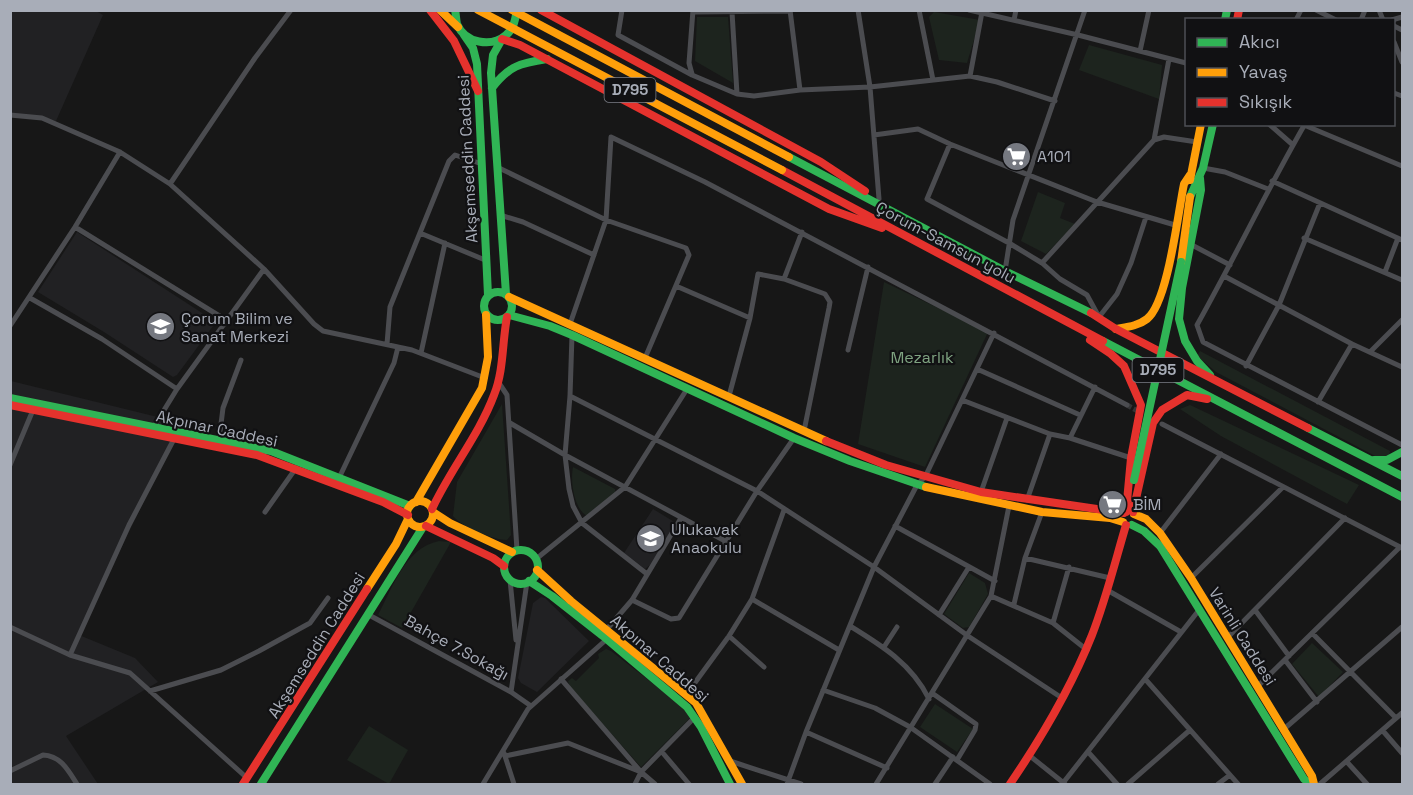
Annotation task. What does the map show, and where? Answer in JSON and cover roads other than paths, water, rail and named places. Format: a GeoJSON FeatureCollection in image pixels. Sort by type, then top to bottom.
{"type":"FeatureCollection","features":[{"type":"Feature","properties":{"kind":"main road"},"geometry":{"type":"LineString","coordinates":[[430,10],[454,40],[478,91]]}},
{"type":"Feature","properties":{"kind":"main road"},"geometry":{"type":"LineString","coordinates":[[440,10],[473,41],[483,43],[502,39],[520,45],[828,209],[915,240]]}},
{"type":"Feature","properties":{"kind":"main road"},"geometry":{"type":"LineString","coordinates":[[455,10],[458,27]]}},
{"type":"Feature","properties":{"kind":"main road","name":"Çorum-Samsun yolu"},"geometry":{"type":"LineString","coordinates":[[478,10],[1045,311],[1402,497]]}},
{"type":"Feature","properties":{"kind":"main road","name":"Akşemseddin Caddesi"},"geometry":{"type":"LineString","coordinates":[[507,295],[491,73],[494,55],[502,39],[515,23],[514,10]]}},
{"type":"Feature","properties":{"kind":"main road","name":"Çorum-Samsun yolu"},"geometry":{"type":"LineString","coordinates":[[514,10],[1005,271],[1099,317],[1116,329],[1402,476]]}},
{"type":"Feature","properties":{"kind":"main road"},"geometry":{"type":"LineString","coordinates":[[541,10],[821,162],[918,224]]}},
{"type":"Feature","properties":{"kind":"main road","name":"Akşemseddin Caddesi"},"geometry":{"type":"LineString","coordinates":[[458,27],[473,48],[478,91],[488,295]]}},
{"type":"Feature","properties":{"kind":"main road"},"geometry":{"type":"LineString","coordinates":[[492,88],[506,70],[522,62],[547,59]]}},
{"type":"Feature","properties":{"kind":"main road"},"geometry":{"type":"LineString","coordinates":[[1128,517],[1181,262],[1190,197],[1190,175],[1201,126]]}},
{"type":"Feature","properties":{"kind":"main road"},"geometry":{"type":"LineString","coordinates":[[1190,197],[1200,178],[1214,126]]}},
{"type":"Feature","properties":{"kind":"main road"},"geometry":{"type":"LineString","coordinates":[[1116,329],[1143,323],[1154,313],[1163,290],[1184,184],[1190,175]]}},
{"type":"Feature","properties":{"kind":"main road"},"geometry":{"type":"LineString","coordinates":[[1200,178],[1201,190],[1179,319],[1185,341],[1197,361],[1216,381]]}},
{"type":"Feature","properties":{"kind":"main road"},"geometry":{"type":"LineString","coordinates":[[504,566],[493,558],[425,526],[416,526],[408,517],[413,504],[482,388],[488,357],[486,315],[483,305],[488,295],[495,292],[507,295],[852,453],[925,477],[981,492],[1128,517]]}},
{"type":"Feature","properties":{"kind":"main road"},"geometry":{"type":"LineString","coordinates":[[425,526],[432,519],[442,486],[491,404],[499,383],[508,316],[512,306],[507,295]]}},
{"type":"Feature","properties":{"kind":"main road"},"geometry":{"type":"LineString","coordinates":[[1045,311],[1111,354],[1124,366],[1141,405],[1131,458],[1128,517]]}},
{"type":"Feature","properties":{"kind":"main road"},"geometry":{"type":"LineString","coordinates":[[486,315],[496,320],[508,316],[550,326],[794,438],[917,485],[1009,507],[1110,518],[1128,517]]}},
{"type":"Feature","properties":{"kind":"main road"},"geometry":{"type":"LineString","coordinates":[[1010,784],[1030,756],[1087,650],[1128,517],[1153,423],[1162,410],[1187,395],[1227,406]]}},
{"type":"Feature","properties":{"kind":"main road","name":"Akpınar Caddesi"},"geometry":{"type":"LineString","coordinates":[[10,398],[271,452],[413,504]]}},
{"type":"Feature","properties":{"kind":"main road","name":"Akpınar Caddesi"},"geometry":{"type":"LineString","coordinates":[[10,405],[258,454],[383,501],[408,517]]}},
{"type":"Feature","properties":{"kind":"main road"},"geometry":{"type":"LineString","coordinates":[[1371,460],[1387,460],[1402,452]]}},
{"type":"Feature","properties":{"kind":"main road"},"geometry":{"type":"LineString","coordinates":[[413,504],[427,503],[433,511],[450,523],[514,551],[528,551],[536,559],[537,570],[528,582],[518,584],[510,580],[504,572],[508,556],[514,551]]}},
{"type":"Feature","properties":{"kind":"main road","name":"Akşemseddin Caddesi"},"geometry":{"type":"LineString","coordinates":[[245,781],[396,544],[408,517]]}},
{"type":"Feature","properties":{"kind":"main road","name":"Varinli Caddesi"},"geometry":{"type":"LineString","coordinates":[[1128,517],[1146,519],[1160,533],[1191,578],[1258,686],[1312,776],[1312,784]]}},
{"type":"Feature","properties":{"kind":"main road","name":"Varinli Caddesi"},"geometry":{"type":"LineString","coordinates":[[1128,517],[1160,546],[1304,779],[1312,784]]}},
{"type":"Feature","properties":{"kind":"main road","name":"Akşemseddin Caddesi"},"geometry":{"type":"LineString","coordinates":[[261,784],[425,526]]}},
{"type":"Feature","properties":{"kind":"main road","name":"Akpınar Caddesi"},"geometry":{"type":"LineString","coordinates":[[537,570],[572,602],[686,695],[703,713],[742,784]]}},
{"type":"Feature","properties":{"kind":"main road","name":"Akpınar Caddesi"},"geometry":{"type":"LineString","coordinates":[[528,582],[552,596],[675,696],[695,717],[730,784]]}},
{"type":"Feature","properties":{"kind":"street"},"geometry":{"type":"LineString","coordinates":[[170,184],[255,58],[291,10]]}},
{"type":"Feature","properties":{"kind":"street"},"geometry":{"type":"LineString","coordinates":[[622,10],[618,35],[692,75],[738,94],[754,96],[970,76],[997,82],[1055,101]]}},
{"type":"Feature","properties":{"kind":"street"},"geometry":{"type":"LineString","coordinates":[[858,10],[870,87],[879,199]]}},
{"type":"Feature","properties":{"kind":"street"},"geometry":{"type":"LineString","coordinates":[[919,10],[933,80]]}},
{"type":"Feature","properties":{"kind":"street"},"geometry":{"type":"LineString","coordinates":[[969,10],[1185,63]]}},
{"type":"Feature","properties":{"kind":"street"},"geometry":{"type":"LineString","coordinates":[[1014,21],[1016,10]]}},
{"type":"Feature","properties":{"kind":"street"},"geometry":{"type":"LineString","coordinates":[[1005,271],[1013,219],[1085,10]]}},
{"type":"Feature","properties":{"kind":"street"},"geometry":{"type":"LineString","coordinates":[[1140,51],[1149,10]]}},
{"type":"Feature","properties":{"kind":"street"},"geometry":{"type":"LineString","coordinates":[[1316,10],[1332,18]]}},
{"type":"Feature","properties":{"kind":"street"},"geometry":{"type":"LineString","coordinates":[[692,75],[688,63],[693,11],[790,11],[800,90]]}},
{"type":"Feature","properties":{"kind":"street"},"geometry":{"type":"LineString","coordinates":[[732,12],[738,94]]}},
{"type":"Feature","properties":{"kind":"street"},"geometry":{"type":"LineString","coordinates":[[970,76],[982,12]]}},
{"type":"Feature","properties":{"kind":"street"},"geometry":{"type":"LineString","coordinates":[[1395,44],[1402,62]]}},
{"type":"Feature","properties":{"kind":"street"},"geometry":{"type":"LineString","coordinates":[[1154,140],[1169,59]]}},
{"type":"Feature","properties":{"kind":"street"},"geometry":{"type":"LineString","coordinates":[[10,115],[42,118],[120,152],[170,184],[264,269],[323,331],[421,353],[485,378]]}},
{"type":"Feature","properties":{"kind":"street"},"geometry":{"type":"LineString","coordinates":[[1271,126],[1293,145]]}},
{"type":"Feature","properties":{"kind":"street"},"geometry":{"type":"LineString","coordinates":[[1303,126],[1197,325],[1203,342],[1402,445]]}},
{"type":"Feature","properties":{"kind":"street"},"geometry":{"type":"LineString","coordinates":[[1306,126],[1402,166]]}},
{"type":"Feature","properties":{"kind":"street"},"geometry":{"type":"LineString","coordinates":[[874,135],[918,129],[950,144],[1097,202],[1175,225]]}},
{"type":"Feature","properties":{"kind":"street"},"geometry":{"type":"LineString","coordinates":[[570,324],[606,220],[611,137],[802,232],[1127,405]]}},
{"type":"Feature","properties":{"kind":"street"},"geometry":{"type":"LineString","coordinates":[[1042,263],[1154,140],[1164,137],[1197,142]]}},
{"type":"Feature","properties":{"kind":"street"},"geometry":{"type":"LineString","coordinates":[[950,144],[927,199],[1042,263],[1060,279],[1088,295],[1099,317],[1117,294],[1131,263],[1146,217]]}},
{"type":"Feature","properties":{"kind":"street"},"geometry":{"type":"LineString","coordinates":[[10,326],[75,227],[120,152]]}},
{"type":"Feature","properties":{"kind":"street"},"geometry":{"type":"LineString","coordinates":[[387,344],[390,306],[453,157],[455,155],[482,164]]}},
{"type":"Feature","properties":{"kind":"street"},"geometry":{"type":"LineString","coordinates":[[497,167],[606,220],[686,248],[689,255],[645,358]]}},
{"type":"Feature","properties":{"kind":"street"},"geometry":{"type":"LineString","coordinates":[[1203,168],[1224,172],[1268,189]]}},
{"type":"Feature","properties":{"kind":"street"},"geometry":{"type":"LineString","coordinates":[[1272,182],[1400,239],[1385,272]]}},
{"type":"Feature","properties":{"kind":"street"},"geometry":{"type":"LineString","coordinates":[[1246,366],[1279,305],[1320,203]]}},
{"type":"Feature","properties":{"kind":"street"},"geometry":{"type":"LineString","coordinates":[[500,215],[523,222],[594,255]]}},
{"type":"Feature","properties":{"kind":"street"},"geometry":{"type":"LineString","coordinates":[[75,227],[226,320]]}},
{"type":"Feature","properties":{"kind":"street"},"geometry":{"type":"LineString","coordinates":[[784,279],[802,232]]}},
{"type":"Feature","properties":{"kind":"street"},"geometry":{"type":"LineString","coordinates":[[420,233],[485,260]]}},
{"type":"Feature","properties":{"kind":"street"},"geometry":{"type":"LineString","coordinates":[[1305,238],[1402,280]]}},
{"type":"Feature","properties":{"kind":"street"},"geometry":{"type":"LineString","coordinates":[[421,353],[445,243]]}},
{"type":"Feature","properties":{"kind":"street"},"geometry":{"type":"LineString","coordinates":[[1191,244],[1230,265]]}},
{"type":"Feature","properties":{"kind":"street"},"geometry":{"type":"LineString","coordinates":[[849,350],[868,267]]}},
{"type":"Feature","properties":{"kind":"street"},"geometry":{"type":"LineString","coordinates":[[153,428],[177,389],[264,269]]}},
{"type":"Feature","properties":{"kind":"street"},"geometry":{"type":"LineString","coordinates":[[729,396],[750,318],[758,274],[784,279],[825,294],[830,302],[804,431]]}},
{"type":"Feature","properties":{"kind":"street"},"geometry":{"type":"LineString","coordinates":[[1224,276],[1352,344],[1402,367]]}},
{"type":"Feature","properties":{"kind":"street"},"geometry":{"type":"LineString","coordinates":[[676,286],[750,318]]}},
{"type":"Feature","properties":{"kind":"street"},"geometry":{"type":"LineString","coordinates":[[30,298],[102,339],[177,389]]}},
{"type":"Feature","properties":{"kind":"street"},"geometry":{"type":"LineString","coordinates":[[1370,352],[1402,320]]}},
{"type":"Feature","properties":{"kind":"street"},"geometry":{"type":"LineString","coordinates":[[788,782],[806,732],[874,567],[917,485],[925,477],[994,333]]}},
{"type":"Feature","properties":{"kind":"street"},"geometry":{"type":"LineString","coordinates":[[572,335],[565,455],[568,489],[573,506],[582,523],[647,574]]}},
{"type":"Feature","properties":{"kind":"street"},"geometry":{"type":"LineString","coordinates":[[1318,402],[1352,344]]}},
{"type":"Feature","properties":{"kind":"street"},"geometry":{"type":"LineString","coordinates":[[339,478],[394,363],[398,347]]}},
{"type":"Feature","properties":{"kind":"street"},"geometry":{"type":"LineString","coordinates":[[219,440],[223,408],[241,360]]}},
{"type":"Feature","properties":{"kind":"street"},"geometry":{"type":"LineString","coordinates":[[976,369],[1080,415]]}},
{"type":"Feature","properties":{"kind":"street"},"geometry":{"type":"LineString","coordinates":[[499,383],[507,395],[510,423],[514,551]]}},
{"type":"Feature","properties":{"kind":"street"},"geometry":{"type":"LineString","coordinates":[[1070,438],[1095,387]]}},
{"type":"Feature","properties":{"kind":"street"},"geometry":{"type":"LineString","coordinates":[[536,559],[626,487],[687,389]]}},
{"type":"Feature","properties":{"kind":"street"},"geometry":{"type":"LineString","coordinates":[[570,396],[757,491],[874,567],[968,636],[1062,698]]}},
{"type":"Feature","properties":{"kind":"street"},"geometry":{"type":"LineString","coordinates":[[962,400],[1050,434],[1070,438],[1131,458]]}},
{"type":"Feature","properties":{"kind":"street"},"geometry":{"type":"LineString","coordinates":[[10,465],[33,410]]}},
{"type":"Feature","properties":{"kind":"street"},"geometry":{"type":"LineString","coordinates":[[981,492],[1007,418]]}},
{"type":"Feature","properties":{"kind":"street"},"geometry":{"type":"LineString","coordinates":[[510,423],[727,542]]}},
{"type":"Feature","properties":{"kind":"street"},"geometry":{"type":"LineString","coordinates":[[1162,424],[1401,547],[1258,686]]}},
{"type":"Feature","properties":{"kind":"street"},"geometry":{"type":"LineString","coordinates":[[1027,500],[1050,434]]}},
{"type":"Feature","properties":{"kind":"street"},"geometry":{"type":"LineString","coordinates":[[632,600],[671,620],[679,618],[757,491],[794,438]]}},
{"type":"Feature","properties":{"kind":"street"},"geometry":{"type":"LineString","coordinates":[[70,655],[129,525],[174,439]]}},
{"type":"Feature","properties":{"kind":"street"},"geometry":{"type":"LineString","coordinates":[[1160,533],[1221,454]]}},
{"type":"Feature","properties":{"kind":"street"},"geometry":{"type":"LineString","coordinates":[[265,512],[296,468]]}},
{"type":"Feature","properties":{"kind":"street"},"geometry":{"type":"LineString","coordinates":[[1191,578],[1283,487]]}},
{"type":"Feature","properties":{"kind":"street"},"geometry":{"type":"LineString","coordinates":[[876,784],[991,596],[1009,507]]}},
{"type":"Feature","properties":{"kind":"street"},"geometry":{"type":"LineString","coordinates":[[686,695],[729,636],[752,599],[784,510]]}},
{"type":"Feature","properties":{"kind":"street"},"geometry":{"type":"LineString","coordinates":[[1014,604],[1025,558],[1042,512]]}},
{"type":"Feature","properties":{"kind":"street"},"geometry":{"type":"LineString","coordinates":[[607,629],[632,600],[681,518]]}},
{"type":"Feature","properties":{"kind":"street"},"geometry":{"type":"LineString","coordinates":[[1227,638],[1346,518]]}},
{"type":"Feature","properties":{"kind":"street"},"geometry":{"type":"LineString","coordinates":[[895,526],[995,582]]}},
{"type":"Feature","properties":{"kind":"street"},"geometry":{"type":"LineString","coordinates":[[1025,558],[1110,578]]}},
{"type":"Feature","properties":{"kind":"street"},"geometry":{"type":"LineString","coordinates":[[939,615],[969,567]]}},
{"type":"Feature","properties":{"kind":"street"},"geometry":{"type":"LineString","coordinates":[[1053,623],[1069,567]]}},
{"type":"Feature","properties":{"kind":"street"},"geometry":{"type":"LineString","coordinates":[[510,580],[517,650]]}},
{"type":"Feature","properties":{"kind":"street"},"geometry":{"type":"LineString","coordinates":[[511,692],[528,582]]}},
{"type":"Feature","properties":{"kind":"street"},"geometry":{"type":"LineString","coordinates":[[1107,589],[1181,632]]}},
{"type":"Feature","properties":{"kind":"street"},"geometry":{"type":"LineString","coordinates":[[991,596],[1014,604],[1053,623],[1087,650]]}},
{"type":"Feature","properties":{"kind":"street"},"geometry":{"type":"LineString","coordinates":[[150,691],[221,670],[259,651],[310,623],[328,598]]}},
{"type":"Feature","properties":{"kind":"street"},"geometry":{"type":"LineString","coordinates":[[752,599],[839,650]]}},
{"type":"Feature","properties":{"kind":"street"},"geometry":{"type":"LineString","coordinates":[[1030,756],[1064,784],[1199,610]]}},
{"type":"Feature","properties":{"kind":"street"},"geometry":{"type":"LineString","coordinates":[[1255,610],[1317,702]]}},
{"type":"Feature","properties":{"kind":"street","name":"Bahçe 7.Sokağı"},"geometry":{"type":"LineString","coordinates":[[369,615],[511,692],[531,706]]}},
{"type":"Feature","properties":{"kind":"street"},"geometry":{"type":"LineString","coordinates":[[850,626],[884,647],[904,663],[930,696],[976,724],[975,730],[935,784]]}},
{"type":"Feature","properties":{"kind":"street"},"geometry":{"type":"LineString","coordinates":[[10,627],[70,655],[130,673],[245,781]]}},
{"type":"Feature","properties":{"kind":"street"},"geometry":{"type":"LineString","coordinates":[[884,647],[897,627]]}},
{"type":"Feature","properties":{"kind":"street"},"geometry":{"type":"LineString","coordinates":[[1284,729],[1402,627]]}},
{"type":"Feature","properties":{"kind":"street"},"geometry":{"type":"LineString","coordinates":[[1312,633],[1396,718]]}},
{"type":"Feature","properties":{"kind":"street"},"geometry":{"type":"LineString","coordinates":[[729,636],[764,667]]}},
{"type":"Feature","properties":{"kind":"street"},"geometry":{"type":"LineString","coordinates":[[483,784],[504,754],[520,719],[531,706],[607,639]]}},
{"type":"Feature","properties":{"kind":"street"},"geometry":{"type":"LineString","coordinates":[[561,679],[641,772],[655,784]]}},
{"type":"Feature","properties":{"kind":"street"},"geometry":{"type":"LineString","coordinates":[[1146,680],[1238,784]]}},
{"type":"Feature","properties":{"kind":"street"},"geometry":{"type":"LineString","coordinates":[[823,690],[875,708],[910,727],[990,784]]}},
{"type":"Feature","properties":{"kind":"street"},"geometry":{"type":"LineString","coordinates":[[1320,784],[1402,713]]}},
{"type":"Feature","properties":{"kind":"street"},"geometry":{"type":"LineString","coordinates":[[635,784],[641,772],[695,717]]}},
{"type":"Feature","properties":{"kind":"street"},"geometry":{"type":"LineString","coordinates":[[1128,784],[1190,730]]}},
{"type":"Feature","properties":{"kind":"street"},"geometry":{"type":"LineString","coordinates":[[1383,731],[1402,753]]}},
{"type":"Feature","properties":{"kind":"street"},"geometry":{"type":"LineString","coordinates":[[806,732],[887,768]]}},
{"type":"Feature","properties":{"kind":"street"},"geometry":{"type":"LineString","coordinates":[[504,754],[568,743],[641,772]]}},
{"type":"Feature","properties":{"kind":"street"},"geometry":{"type":"LineString","coordinates":[[662,752],[689,784]]}},
{"type":"Feature","properties":{"kind":"street"},"geometry":{"type":"LineString","coordinates":[[1089,753],[1117,784]]}},
{"type":"Feature","properties":{"kind":"street"},"geometry":{"type":"LineString","coordinates":[[504,754],[514,784]]}},
{"type":"Feature","properties":{"kind":"street"},"geometry":{"type":"LineString","coordinates":[[10,771],[43,755],[63,763],[77,784]]}},
{"type":"Feature","properties":{"kind":"street"},"geometry":{"type":"LineString","coordinates":[[730,761],[788,782],[801,784]]}},
{"type":"Feature","properties":{"kind":"street"},"geometry":{"type":"LineString","coordinates":[[1347,762],[1367,784]]}},
{"type":"Feature","properties":{"kind":"street"},"geometry":{"type":"LineString","coordinates":[[1218,784],[1230,775]]}},
{"type":"Feature","properties":{"kind":"tunnel"},"geometry":{"type":"LineString","coordinates":[[1127,405],[1141,413]]}},
{"type":"Feature","properties":{"kind":"place","name":"A101"},"geometry":{"type":"Point","coordinates":[1016,156]}},
{"type":"Feature","properties":{"kind":"place","name":"Çorum Bilim ve Sanat Merkezi"},"geometry":{"type":"Point","coordinates":[160,327]}},
{"type":"Feature","properties":{"kind":"place","name":"BİM"},"geometry":{"type":"Point","coordinates":[1112,504]}},
{"type":"Feature","properties":{"kind":"place","name":"Ulukavak Anaokulu"},"geometry":{"type":"Point","coordinates":[650,538]}},
{"type":"Feature","properties":{"kind":"park label","name":"Mezarlık"},"geometry":{"type":"Point","coordinates":[922,357]}}]}
